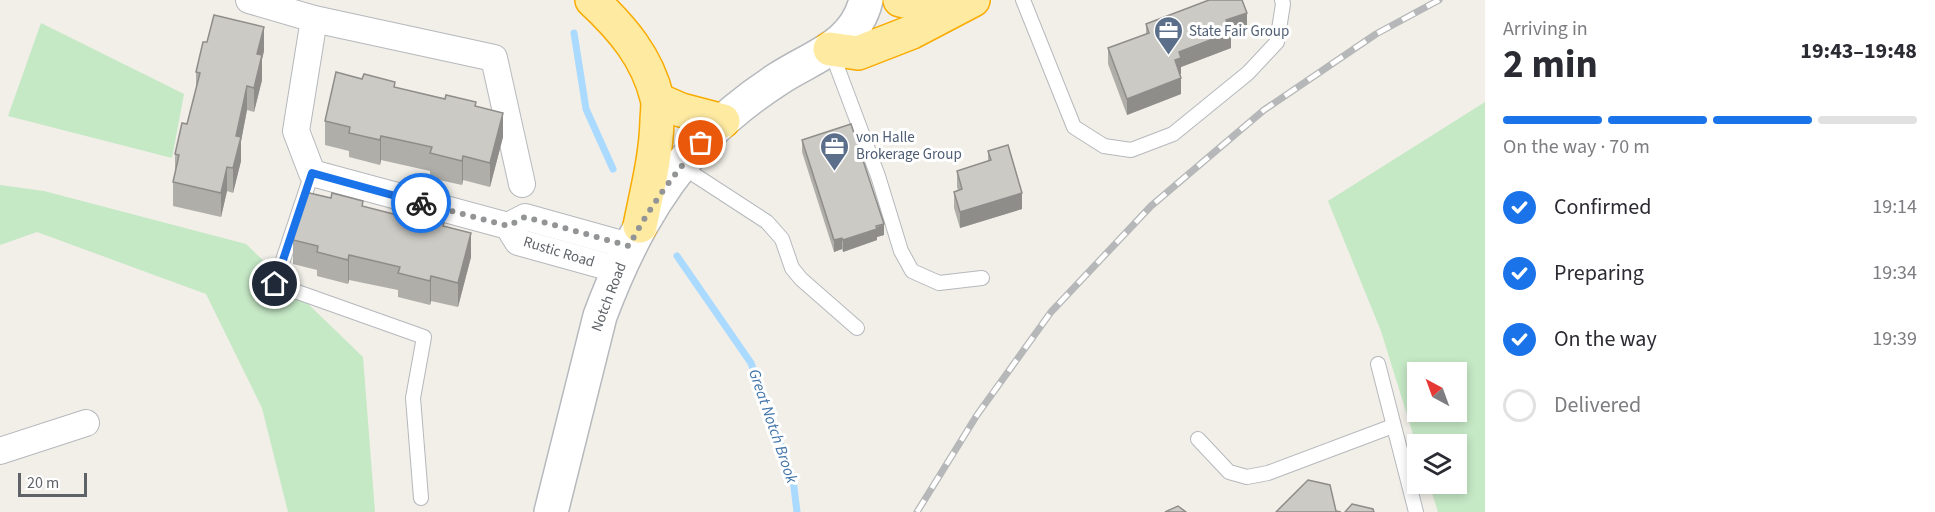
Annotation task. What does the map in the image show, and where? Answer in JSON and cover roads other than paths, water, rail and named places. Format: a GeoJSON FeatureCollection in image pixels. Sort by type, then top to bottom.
{"type":"FeatureCollection","features":[{"type":"Feature","properties":{"kind":"highway"},"geometry":{"type":"LineString","coordinates":[[592,0],[618,25],[634,46],[658,100],[652,167],[629,247]]}},
{"type":"Feature","properties":{"kind":"highway"},"geometry":{"type":"LineString","coordinates":[[900,0],[922,5],[971,1]]}},
{"type":"Feature","properties":{"kind":"highway"},"geometry":{"type":"LineString","coordinates":[[830,49],[858,53],[912,32],[971,1]]}},
{"type":"Feature","properties":{"kind":"highway"},"geometry":{"type":"LineString","coordinates":[[658,100],[681,110],[723,122]]}},
{"type":"Feature","properties":{"kind":"street"},"geometry":{"type":"LineString","coordinates":[[249,0],[314,19],[494,58],[522,184]]}},
{"type":"Feature","properties":{"kind":"street","name":"Notch Road"},"geometry":{"type":"LineString","coordinates":[[550,512],[597,326],[629,247],[659,195],[681,166],[723,122],[777,80],[841,42],[854,28],[866,0]]}},
{"type":"Feature","properties":{"kind":"street"},"geometry":{"type":"LineString","coordinates":[[312,173],[296,131],[314,19]]}},
{"type":"Feature","properties":{"kind":"street","name":"Rustic Road"},"geometry":{"type":"LineString","coordinates":[[312,173],[508,226],[525,217],[629,247]]}},
{"type":"Feature","properties":{"kind":"street"},"geometry":{"type":"LineString","coordinates":[[0,451],[86,423]]}},
{"type":"Feature","properties":{"kind":"lane"},"geometry":{"type":"LineString","coordinates":[[1023,0],[1074,127],[1104,146],[1131,150],[1173,134],[1248,73],[1277,42],[1282,0]]}},
{"type":"Feature","properties":{"kind":"lane"},"geometry":{"type":"LineString","coordinates":[[830,49],[878,176],[901,252],[912,271],[939,283],[982,278]]}},
{"type":"Feature","properties":{"kind":"lane"},"geometry":{"type":"LineString","coordinates":[[681,166],[767,222],[782,239],[792,268],[801,279],[857,328]]}},
{"type":"Feature","properties":{"kind":"lane"},"geometry":{"type":"LineString","coordinates":[[312,173],[275,284],[424,337],[413,398],[421,498]]}},
{"type":"Feature","properties":{"kind":"lane"},"geometry":{"type":"LineString","coordinates":[[1378,364],[1416,512]]}},
{"type":"Feature","properties":{"kind":"lane"},"geometry":{"type":"LineString","coordinates":[[1198,439],[1229,471],[1247,477],[1268,473],[1393,426]]}},
{"type":"Feature","properties":{"kind":"waterway","name":"Great Notch Brook"},"geometry":{"type":"LineString","coordinates":[[574,33],[586,109],[613,169]]}},
{"type":"Feature","properties":{"kind":"waterway","name":"Great Notch Brook"},"geometry":{"type":"LineString","coordinates":[[677,256],[751,363],[793,479],[797,512]]}},
{"type":"Feature","properties":{"kind":"railway"},"geometry":{"type":"LineString","coordinates":[[917,512],[977,415],[1051,312],[1151,206],[1264,110],[1376,34],[1439,0]]}},
{"type":"Feature","properties":{"kind":"place","name":"State Fair Group"},"geometry":{"type":"Point","coordinates":[1168,56]}},
{"type":"Feature","properties":{"kind":"place","name":"von Halle Brokerage Group"},"geometry":{"type":"Point","coordinates":[835,172]}}]}
